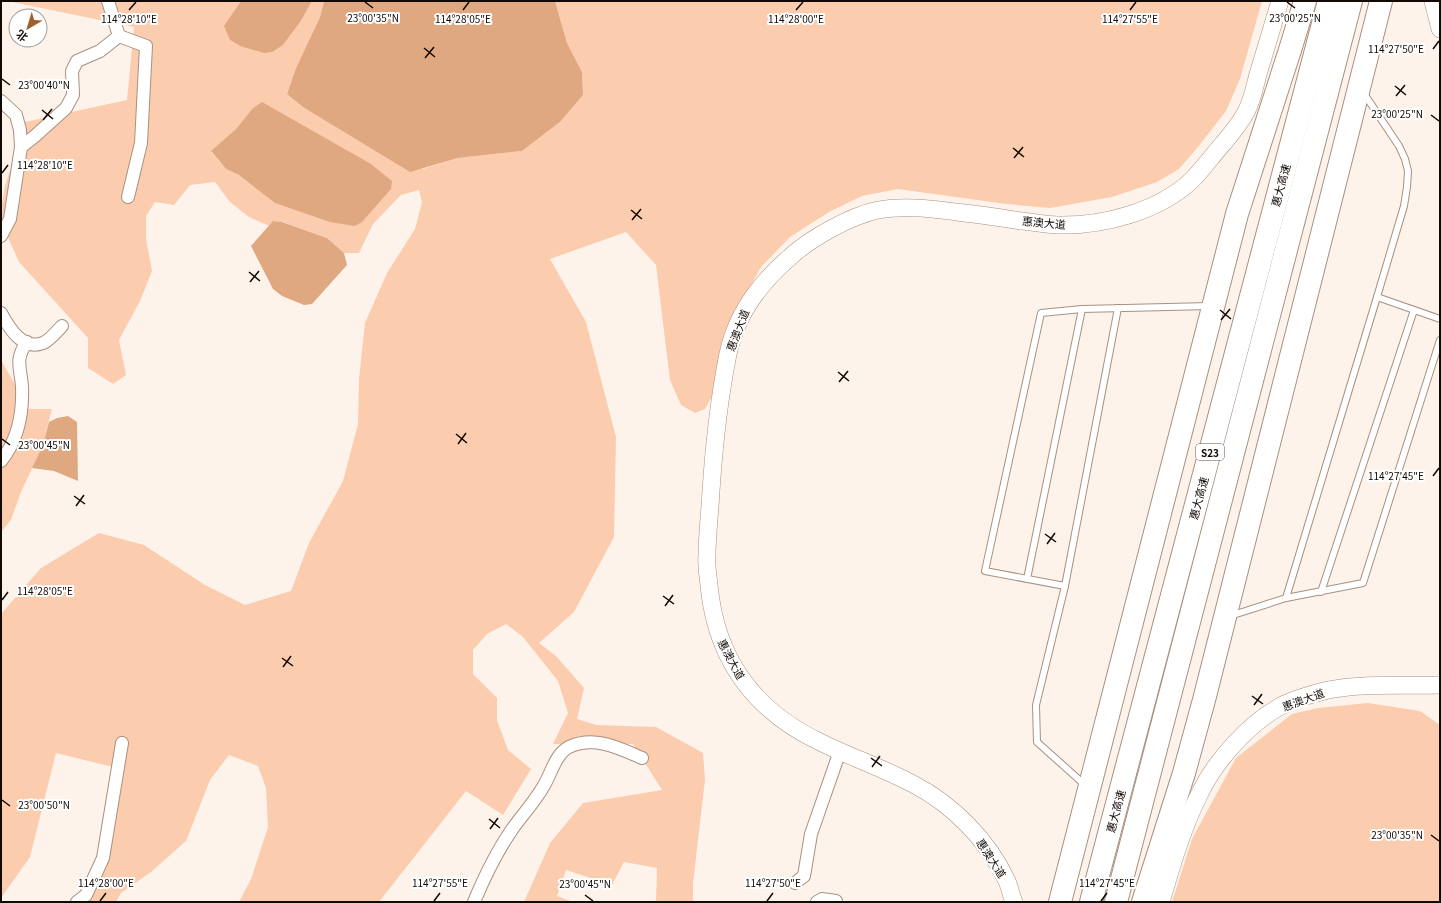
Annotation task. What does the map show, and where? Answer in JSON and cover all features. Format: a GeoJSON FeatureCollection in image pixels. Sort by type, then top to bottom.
{"type":"FeatureCollection","features":[{"type":"Feature","properties":{"kind":"highway"},"geometry":{"type":"LineString","coordinates":[[1060,902],[1088,788],[1237,214],[1305,1]]}},
{"type":"Feature","properties":{"kind":"highway","name":"惠大高速"},"geometry":{"type":"LineString","coordinates":[[1091,902],[1329,1]]}},
{"type":"Feature","properties":{"kind":"highway","name":"惠大高速"},"geometry":{"type":"LineString","coordinates":[[1116,902],[1351,1]]}},
{"type":"Feature","properties":{"kind":"highway"},"geometry":{"type":"LineString","coordinates":[[1143,902],[1184,773],[1225,618],[1381,1]]}},
{"type":"Feature","properties":{"kind":"street"},"geometry":{"type":"LineString","coordinates":[[108,1],[119,36]]}},
{"type":"Feature","properties":{"kind":"street","name":"惠澳大道"},"geometry":{"type":"LineString","coordinates":[[1014,902],[1007,882],[980,838],[941,801],[913,784],[818,741],[793,727],[757,698],[742,680],[730,661],[719,635],[713,614],[706,559],[713,467],[723,377],[729,347],[744,309],[761,286],[780,266],[800,248],[851,220],[876,210],[916,208],[1055,225],[1084,224],[1123,217],[1151,207],[1172,194],[1192,180],[1240,124],[1249,107],[1280,1]]}},
{"type":"Feature","properties":{"kind":"street"},"geometry":{"type":"LineString","coordinates":[[1433,1],[1440,29]]}},
{"type":"Feature","properties":{"kind":"street"},"geometry":{"type":"LineString","coordinates":[[21,147],[66,108],[73,95],[72,71],[77,61],[100,51],[119,36]]}},
{"type":"Feature","properties":{"kind":"street"},"geometry":{"type":"LineString","coordinates":[[119,36],[146,46],[142,143],[128,197]]}},
{"type":"Feature","properties":{"kind":"street"},"geometry":{"type":"LineString","coordinates":[[1,101],[16,115],[20,130],[21,147],[10,219],[1,236]]}},
{"type":"Feature","properties":{"kind":"street"},"geometry":{"type":"LineString","coordinates":[[1,313],[9,328],[20,339],[32,344],[44,343],[62,326]]}},
{"type":"Feature","properties":{"kind":"street"},"geometry":{"type":"LineString","coordinates":[[1,461],[16,435],[22,410],[22,386],[19,365],[22,350],[27,342]]}},
{"type":"Feature","properties":{"kind":"street","name":"惠澳大道"},"geometry":{"type":"LineString","coordinates":[[1160,902],[1182,834],[1201,790],[1219,761],[1260,720],[1279,707],[1327,690],[1354,686],[1440,685]]}},
{"type":"Feature","properties":{"kind":"street"},"geometry":{"type":"LineString","coordinates":[[474,902],[482,883],[511,831],[531,806],[544,786],[558,757],[568,747],[583,742],[603,742],[642,758]]}},
{"type":"Feature","properties":{"kind":"street"},"geometry":{"type":"LineString","coordinates":[[77,902],[86,895],[103,858],[122,743]]}},
{"type":"Feature","properties":{"kind":"street"},"geometry":{"type":"LineString","coordinates":[[795,883],[804,876],[811,834],[840,751]]}},
{"type":"Feature","properties":{"kind":"street"},"geometry":{"type":"LineString","coordinates":[[817,902],[822,899],[836,901]]}},
{"type":"Feature","properties":{"kind":"lane"},"geometry":{"type":"LineString","coordinates":[[1286,598],[1404,206],[1407,187],[1408,171],[1405,159],[1399,146],[1360,87]]}},
{"type":"Feature","properties":{"kind":"lane"},"geometry":{"type":"LineString","coordinates":[[1376,297],[1440,319]]}},
{"type":"Feature","properties":{"kind":"lane"},"geometry":{"type":"LineString","coordinates":[[1065,586],[985,571],[1041,313],[1082,308],[1214,306]]}},
{"type":"Feature","properties":{"kind":"lane"},"geometry":{"type":"LineString","coordinates":[[1027,579],[1082,308]]}},
{"type":"Feature","properties":{"kind":"lane"},"geometry":{"type":"LineString","coordinates":[[1088,788],[1036,742],[1036,705],[1065,586],[1118,308]]}},
{"type":"Feature","properties":{"kind":"lane"},"geometry":{"type":"LineString","coordinates":[[1321,592],[1414,310]]}},
{"type":"Feature","properties":{"kind":"lane"},"geometry":{"type":"LineString","coordinates":[[1225,618],[1286,598],[1363,583],[1440,340]]}},
{"type":"Feature","properties":{"kind":"shaded area"},"geometry":{"type":"Polygon","coordinates":[[[7,1],[241,1],[225,26],[230,40],[240,46],[302,19],[312,1],[324,1],[320,17],[296,68],[287,94],[423,169],[458,158],[522,151],[560,122],[583,95],[582,72],[567,43],[555,1],[1262,1],[1240,79],[1226,111],[1179,169],[1157,182],[1112,197],[1050,208],[1006,204],[898,189],[862,196],[829,212],[790,237],[761,267],[742,301],[714,393],[705,409],[695,413],[681,405],[670,380],[656,265],[626,232],[550,259],[586,322],[616,437],[614,537],[574,612],[539,643],[556,656],[584,688],[577,719],[597,725],[656,727],[703,753],[705,780],[693,883],[693,902],[656,902],[657,868],[624,862],[612,885],[566,870],[557,896],[573,902],[524,902],[550,843],[583,803],[662,790],[633,744],[553,744],[568,713],[558,681],[523,637],[506,624],[487,634],[473,650],[473,674],[497,698],[497,720],[508,750],[531,769],[503,815],[466,791],[379,902],[239,902],[251,879],[268,827],[266,788],[258,766],[229,755],[210,780],[186,841],[151,872],[121,893],[116,902],[78,902],[109,839],[121,769],[56,753],[30,857],[1,898],[1,614],[41,568],[99,533],[144,545],[205,585],[245,605],[291,591],[309,543],[343,481],[358,424],[359,378],[365,323],[387,273],[415,229],[422,202],[419,190],[401,195],[373,224],[359,253],[344,253],[327,238],[283,222],[274,221],[269,226],[249,217],[230,202],[215,182],[190,185],[174,205],[155,202],[146,216],[146,239],[152,271],[140,301],[119,340],[126,375],[113,384],[88,368],[88,338],[19,262],[1,222],[1,210],[5,186],[25,122],[127,100],[134,27],[48,9],[48,8],[7,1]],[[252,109],[236,129],[211,152],[226,169],[239,175],[252,109]]]}},
{"type":"Feature","properties":{"kind":"shaded area"},"geometry":{"type":"Polygon","coordinates":[[[241,1],[312,1],[302,19],[283,45],[272,52],[264,53],[240,46],[230,40],[224,26],[241,1]]]}},
{"type":"Feature","properties":{"kind":"shaded area"},"geometry":{"type":"Polygon","coordinates":[[[324,1],[555,1],[567,43],[582,72],[583,95],[560,122],[522,151],[458,158],[410,172],[303,107],[287,94],[296,68],[320,17],[324,1]]]}},
{"type":"Feature","properties":{"kind":"shaded area"},"geometry":{"type":"Polygon","coordinates":[[[262,102],[371,164],[392,181],[391,189],[362,222],[355,226],[330,222],[275,203],[239,175],[226,169],[211,151],[236,129],[252,109],[262,102]]]}},
{"type":"Feature","properties":{"kind":"shaded area"},"geometry":{"type":"Polygon","coordinates":[[[273,221],[282,222],[327,238],[344,253],[347,265],[312,304],[304,305],[282,296],[273,289],[251,246],[273,221]]]}},
{"type":"Feature","properties":{"kind":"shaded area"},"geometry":{"type":"Polygon","coordinates":[[[1,360],[29,409],[52,409],[43,445],[21,492],[11,520],[1,532],[1,360]]]}},
{"type":"Feature","properties":{"kind":"shaded area"},"geometry":{"type":"Polygon","coordinates":[[[68,416],[77,422],[78,481],[54,471],[32,468],[43,445],[49,422],[57,418],[68,416]]]}},
{"type":"Feature","properties":{"kind":"shaded area"},"geometry":{"type":"Polygon","coordinates":[[[1368,703],[1420,711],[1440,725],[1440,902],[1172,902],[1192,839],[1236,758],[1292,714],[1318,708],[1368,703]]]}}]}
